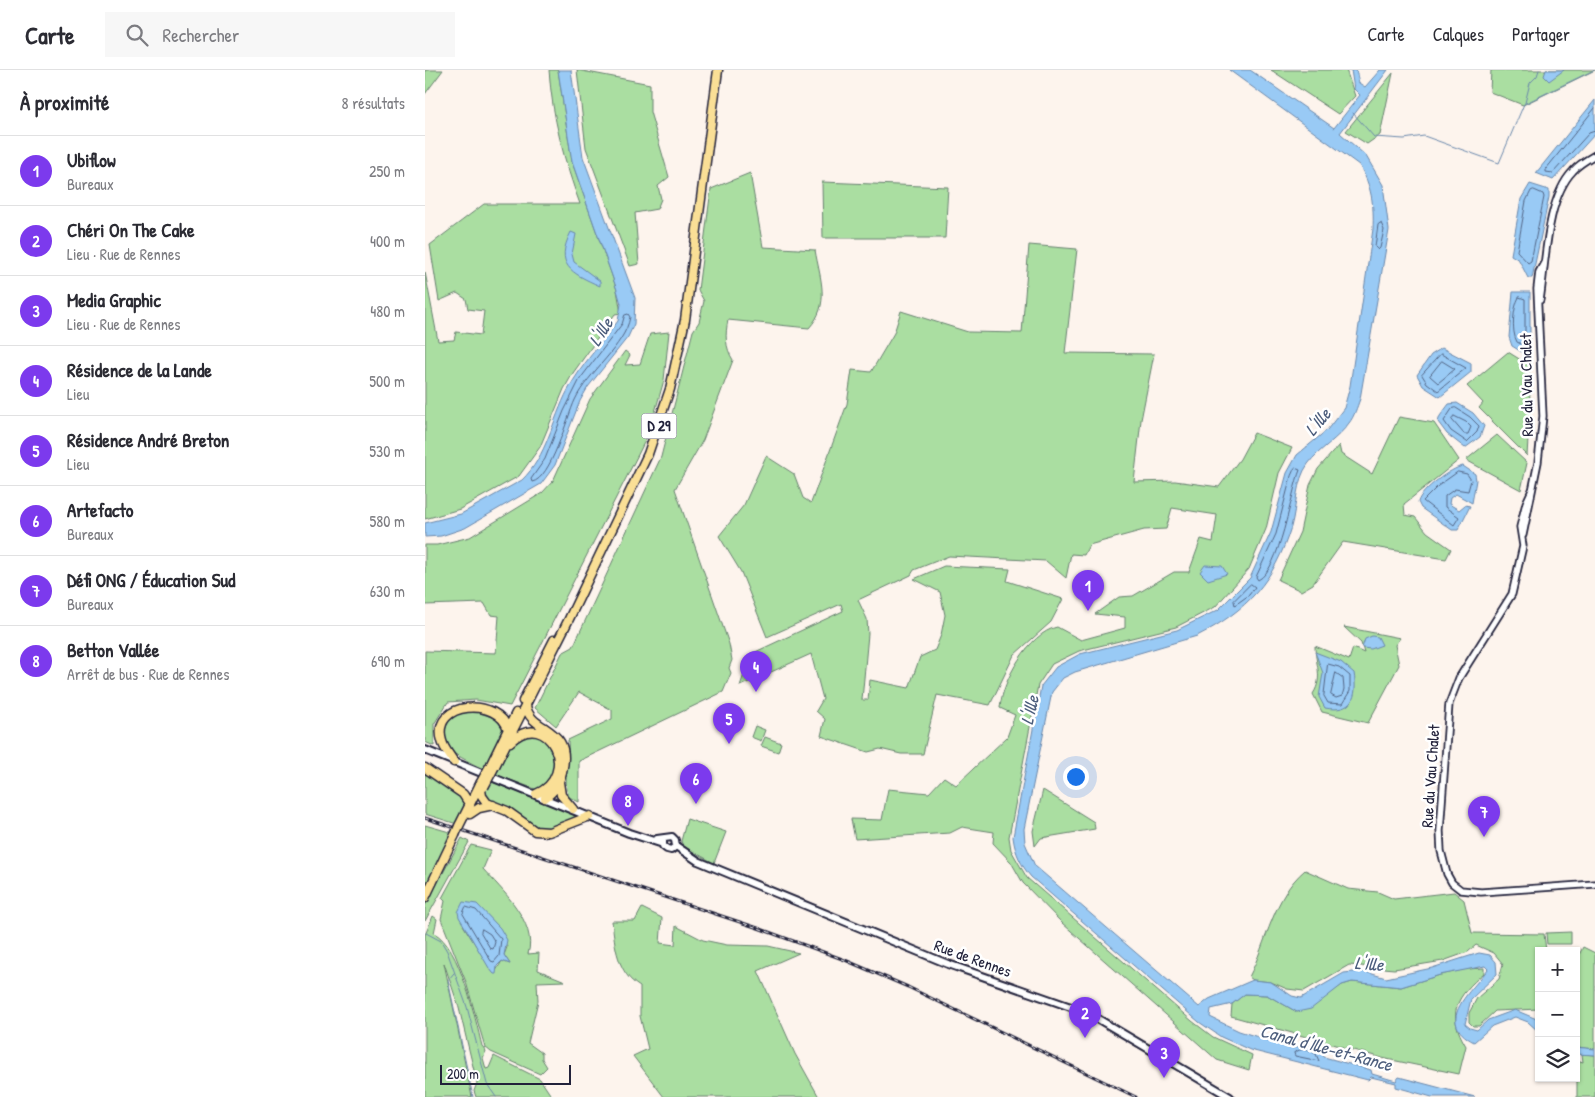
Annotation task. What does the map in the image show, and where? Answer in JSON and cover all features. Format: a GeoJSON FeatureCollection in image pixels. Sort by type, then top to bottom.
{"type":"FeatureCollection","features":[{"type":"Feature","properties":{"kind":"main road","name":"D 29"},"geometry":{"type":"LineString","coordinates":[[461,826],[470,814],[508,730],[524,704],[641,470],[670,389],[685,320],[717,70]]}},
{"type":"Feature","properties":{"kind":"main road","name":"D 29"},"geometry":{"type":"LineString","coordinates":[[493,765],[506,745],[524,704]]}},
{"type":"Feature","properties":{"kind":"main road"},"geometry":{"type":"LineString","coordinates":[[524,704],[531,717],[551,732],[562,745],[564,760],[559,782],[561,795],[573,809]]}},
{"type":"Feature","properties":{"kind":"main road"},"geometry":{"type":"LineString","coordinates":[[454,762],[444,746],[441,736],[445,720],[453,711],[464,707],[482,709],[501,719],[508,730]]}},
{"type":"Feature","properties":{"kind":"main road"},"geometry":{"type":"LineString","coordinates":[[519,718],[531,731],[549,738],[558,754],[556,774],[551,784],[546,790],[536,794]]}},
{"type":"Feature","properties":{"kind":"main road"},"geometry":{"type":"LineString","coordinates":[[506,745],[517,735],[531,731]]}},
{"type":"Feature","properties":{"kind":"main road","name":"Rue de Rennes"},"geometry":{"type":"LineString","coordinates":[[425,750],[629,833],[663,842],[672,837],[675,840],[674,847]]}},
{"type":"Feature","properties":{"kind":"main road"},"geometry":{"type":"LineString","coordinates":[[425,768],[459,791],[470,805]]}},
{"type":"Feature","properties":{"kind":"main road"},"geometry":{"type":"LineString","coordinates":[[545,798],[559,782]]}},
{"type":"Feature","properties":{"kind":"main road","name":"D 29"},"geometry":{"type":"LineString","coordinates":[[425,898],[470,805],[482,788]]}},
{"type":"Feature","properties":{"kind":"main road"},"geometry":{"type":"LineString","coordinates":[[482,788],[486,801],[493,806],[507,811],[528,828],[540,832],[555,830],[590,816]]}},
{"type":"Feature","properties":{"kind":"main road"},"geometry":{"type":"LineString","coordinates":[[470,814],[493,806]]}},
{"type":"Feature","properties":{"kind":"main road","name":"Rue de Rennes"},"geometry":{"type":"LineString","coordinates":[[663,842],[667,849],[674,847],[698,862],[948,964],[1088,1013],[1230,1097]]}},
{"type":"Feature","properties":{"kind":"street","name":"Rue du Vau Chalet"},"geometry":{"type":"LineString","coordinates":[[1594,156],[1573,171],[1560,190],[1544,263],[1537,283],[1543,416],[1532,490],[1525,503],[1520,527],[1522,542],[1519,565],[1510,600],[1459,678],[1451,698],[1443,777],[1441,852],[1450,881],[1464,890],[1489,892],[1595,884]]}},
{"type":"Feature","properties":{"kind":"green space"},"geometry":{"type":"Polygon","coordinates":[[[425,70],[443,70],[425,94],[425,70]]]}},
{"type":"Feature","properties":{"kind":"green space"},"geometry":{"type":"Polygon","coordinates":[[[549,70],[558,70],[572,162],[617,290],[621,313],[615,314],[573,373],[564,389],[540,447],[519,476],[460,509],[425,519],[425,272],[438,341],[454,340],[456,332],[481,335],[484,311],[468,309],[466,299],[457,293],[439,301],[430,245],[484,204],[580,204],[560,138],[549,70]]]}},
{"type":"Feature","properties":{"kind":"green space"},"geometry":{"type":"Polygon","coordinates":[[[577,70],[650,84],[650,112],[669,177],[658,186],[661,199],[657,209],[635,213],[639,264],[630,266],[586,148],[577,70]]]}},
{"type":"Feature","properties":{"kind":"green space"},"geometry":{"type":"Polygon","coordinates":[[[1271,70],[1346,70],[1355,96],[1338,114],[1271,70]]]}},
{"type":"Feature","properties":{"kind":"green space"},"geometry":{"type":"Polygon","coordinates":[[[1491,70],[1595,70],[1523,105],[1490,92],[1491,70]]]}},
{"type":"Feature","properties":{"kind":"green space"},"geometry":{"type":"Polygon","coordinates":[[[1393,73],[1380,135],[1367,144],[1346,131],[1393,73]]]}},
{"type":"Feature","properties":{"kind":"green space"},"geometry":{"type":"Polygon","coordinates":[[[750,173],[763,247],[815,250],[821,281],[822,300],[816,319],[809,328],[728,320],[726,341],[733,360],[703,440],[675,489],[729,644],[732,660],[729,668],[731,673],[723,692],[579,761],[579,802],[569,797],[567,790],[568,740],[612,719],[612,710],[579,692],[556,726],[535,708],[562,653],[573,647],[661,457],[693,331],[699,322],[704,301],[698,290],[711,189],[750,173]]]}},
{"type":"Feature","properties":{"kind":"green space"},"geometry":{"type":"Polygon","coordinates":[[[822,182],[948,187],[945,238],[823,238],[822,182]]]}},
{"type":"Feature","properties":{"kind":"green space"},"geometry":{"type":"Polygon","coordinates":[[[1029,245],[1077,249],[1065,353],[1154,354],[1141,420],[1134,482],[1175,481],[1219,487],[1240,459],[1254,433],[1292,448],[1279,473],[1266,529],[1249,569],[1215,607],[1176,627],[1079,651],[1052,664],[1038,685],[1009,837],[1011,850],[1027,878],[1192,1021],[1213,1037],[1252,1055],[1249,1070],[1217,1060],[1062,923],[1023,883],[1011,862],[993,843],[994,832],[962,827],[950,833],[855,839],[851,819],[882,820],[888,789],[929,793],[944,777],[956,785],[1007,737],[1015,715],[1000,708],[1002,697],[1012,672],[1027,648],[1047,631],[1057,627],[1081,640],[1125,628],[1125,617],[1095,614],[1119,597],[1133,596],[1174,572],[1189,572],[1201,539],[1213,542],[1217,515],[1172,508],[1166,529],[1144,530],[1089,545],[1084,555],[1071,554],[1066,578],[1046,561],[949,556],[914,570],[911,575],[858,600],[867,619],[868,634],[862,700],[868,700],[870,680],[909,688],[920,657],[935,650],[941,635],[945,615],[940,592],[914,579],[944,566],[1010,569],[1007,581],[1063,599],[1051,622],[1014,655],[990,705],[937,695],[923,754],[901,754],[880,749],[868,752],[821,736],[825,719],[816,711],[823,699],[811,654],[740,686],[751,654],[843,611],[841,604],[767,637],[741,572],[719,536],[744,505],[766,456],[794,474],[803,498],[811,503],[847,404],[852,370],[871,372],[894,333],[901,311],[968,332],[1022,333],[1029,245]]]}},
{"type":"Feature","properties":{"kind":"green space"},"geometry":{"type":"Polygon","coordinates":[[[669,332],[664,380],[649,433],[510,706],[476,700],[448,702],[434,724],[434,746],[425,742],[425,651],[496,653],[499,616],[491,615],[484,603],[425,605],[425,545],[437,545],[470,537],[542,493],[553,481],[590,399],[625,351],[630,355],[625,365],[640,364],[650,334],[669,332]]]}},
{"type":"Feature","properties":{"kind":"green space"},"geometry":{"type":"Polygon","coordinates":[[[1508,352],[1529,365],[1530,406],[1527,456],[1479,408],[1483,403],[1467,386],[1508,352]]]}},
{"type":"Feature","properties":{"kind":"green space"},"geometry":{"type":"Polygon","coordinates":[[[1399,417],[1434,423],[1459,460],[1404,504],[1405,515],[1415,517],[1427,532],[1451,549],[1446,559],[1343,542],[1313,584],[1301,591],[1278,580],[1300,532],[1310,485],[1318,469],[1339,445],[1341,454],[1372,474],[1399,417]]]}},
{"type":"Feature","properties":{"kind":"green space"},"geometry":{"type":"Polygon","coordinates":[[[1497,435],[1527,463],[1521,490],[1466,460],[1497,435]]]}},
{"type":"Feature","properties":{"kind":"green space"},"geometry":{"type":"Polygon","coordinates":[[[1344,627],[1400,638],[1395,645],[1399,665],[1368,723],[1322,712],[1313,694],[1318,682],[1315,646],[1349,660],[1353,648],[1364,653],[1361,643],[1344,627]]]}},
{"type":"Feature","properties":{"kind":"green space"},"geometry":{"type":"Polygon","coordinates":[[[470,710],[495,718],[504,726],[504,731],[484,770],[453,753],[444,736],[451,717],[470,710]]]}},
{"type":"Feature","properties":{"kind":"green space"},"geometry":{"type":"Polygon","coordinates":[[[755,726],[765,730],[761,741],[751,737],[755,726]]]}},
{"type":"Feature","properties":{"kind":"green space"},"geometry":{"type":"Polygon","coordinates":[[[535,734],[544,737],[555,752],[552,774],[544,786],[538,790],[494,774],[504,753],[517,738],[535,734]]]}},
{"type":"Feature","properties":{"kind":"green space"},"geometry":{"type":"Polygon","coordinates":[[[765,737],[781,743],[778,752],[761,746],[765,737]]]}},
{"type":"Feature","properties":{"kind":"green space"},"geometry":{"type":"Polygon","coordinates":[[[425,773],[464,800],[464,809],[457,824],[425,814],[425,773]]]}},
{"type":"Feature","properties":{"kind":"green space"},"geometry":{"type":"Polygon","coordinates":[[[490,781],[578,817],[546,830],[536,828],[510,809],[487,800],[484,791],[490,781]]]}},
{"type":"Feature","properties":{"kind":"green space"},"geometry":{"type":"Polygon","coordinates":[[[1043,790],[1094,822],[1095,829],[1041,838],[1035,846],[1033,831],[1043,790]]]}},
{"type":"Feature","properties":{"kind":"green space"},"geometry":{"type":"Polygon","coordinates":[[[687,819],[726,832],[714,863],[683,846],[681,841],[687,819]]]}},
{"type":"Feature","properties":{"kind":"green space"},"geometry":{"type":"Polygon","coordinates":[[[425,825],[453,833],[425,888],[425,825]]]}},
{"type":"Feature","properties":{"kind":"green space"},"geometry":{"type":"Polygon","coordinates":[[[462,838],[469,842],[425,921],[425,906],[462,838]]]}},
{"type":"Feature","properties":{"kind":"green space"},"geometry":{"type":"Polygon","coordinates":[[[471,845],[491,850],[483,869],[516,907],[523,919],[528,930],[530,942],[528,954],[539,953],[538,970],[565,981],[537,982],[538,1001],[528,1043],[542,1053],[542,1059],[547,1067],[540,1074],[491,1052],[485,1047],[466,982],[441,919],[445,901],[442,898],[471,845]],[[487,915],[463,925],[494,974],[502,961],[510,964],[504,955],[507,947],[497,925],[487,915]]]}},
{"type":"Feature","properties":{"kind":"green space"},"geometry":{"type":"Polygon","coordinates":[[[1305,870],[1348,889],[1378,892],[1394,899],[1454,892],[1464,900],[1472,933],[1544,934],[1546,947],[1535,947],[1535,1009],[1495,1011],[1479,1026],[1473,1026],[1469,1022],[1469,1013],[1477,998],[1499,979],[1503,964],[1494,953],[1476,945],[1468,952],[1443,961],[1394,969],[1349,965],[1304,991],[1287,989],[1271,982],[1253,980],[1249,977],[1278,906],[1294,881],[1305,870]]]}},
{"type":"Feature","properties":{"kind":"green space"},"geometry":{"type":"Polygon","coordinates":[[[642,908],[662,918],[660,943],[675,945],[676,926],[703,940],[727,945],[768,946],[799,953],[758,971],[795,1054],[819,1097],[664,1097],[633,1056],[648,1049],[640,1016],[640,987],[626,974],[618,958],[612,921],[635,921],[642,908]]]}},
{"type":"Feature","properties":{"kind":"green space"},"geometry":{"type":"Polygon","coordinates":[[[433,916],[437,919],[434,933],[443,940],[451,952],[459,967],[471,1001],[482,1046],[486,1051],[483,1058],[486,1069],[489,1068],[494,1056],[540,1079],[552,1097],[476,1097],[474,1091],[477,1083],[459,1008],[444,963],[472,1097],[425,1097],[425,935],[433,916]]]}},
{"type":"Feature","properties":{"kind":"green space"},"geometry":{"type":"Polygon","coordinates":[[[1571,932],[1571,944],[1547,944],[1546,933],[1571,932]]]}},
{"type":"Feature","properties":{"kind":"green space"},"geometry":{"type":"Polygon","coordinates":[[[1583,947],[1595,953],[1595,1049],[1580,1047],[1580,953],[1583,947]]]}},
{"type":"Feature","properties":{"kind":"green space"},"geometry":{"type":"Polygon","coordinates":[[[1484,968],[1484,973],[1467,990],[1457,1006],[1456,1024],[1466,1046],[1459,1074],[1382,1058],[1231,1016],[1232,1004],[1245,994],[1267,995],[1297,1012],[1316,1003],[1342,985],[1352,982],[1401,987],[1440,975],[1467,969],[1484,968]]]}},
{"type":"Feature","properties":{"kind":"green space"},"geometry":{"type":"Polygon","coordinates":[[[1582,1054],[1595,1055],[1595,1097],[1577,1097],[1577,1082],[1580,1082],[1580,1061],[1583,1062],[1582,1054]]]}},
{"type":"Feature","properties":{"kind":"water"},"geometry":{"type":"Polygon","coordinates":[[[558,70],[571,70],[583,157],[635,298],[634,324],[628,337],[588,387],[580,401],[555,465],[541,484],[465,528],[441,536],[425,537],[425,523],[461,514],[522,480],[543,449],[562,401],[573,381],[618,321],[621,304],[617,290],[572,162],[558,70]]]}},
{"type":"Feature","properties":{"kind":"water"},"geometry":{"type":"Polygon","coordinates":[[[1229,70],[1250,70],[1334,128],[1360,95],[1354,89],[1351,70],[1356,70],[1359,83],[1365,87],[1380,70],[1388,70],[1340,133],[1366,156],[1383,185],[1389,230],[1360,399],[1345,429],[1312,459],[1304,471],[1298,486],[1293,519],[1284,546],[1267,578],[1245,604],[1231,616],[1197,636],[1075,672],[1063,678],[1052,692],[1024,829],[1025,843],[1035,866],[1199,1007],[1209,999],[1253,980],[1271,982],[1292,996],[1301,998],[1344,973],[1362,971],[1386,978],[1432,968],[1479,953],[1490,955],[1496,962],[1497,974],[1471,999],[1465,1024],[1477,1030],[1488,1020],[1515,1010],[1535,1018],[1535,1028],[1528,1022],[1515,1017],[1492,1026],[1474,1042],[1462,1034],[1457,1025],[1456,1015],[1466,996],[1488,969],[1485,966],[1440,975],[1401,987],[1352,982],[1342,985],[1311,1009],[1297,1012],[1267,995],[1245,994],[1232,1004],[1211,1009],[1210,1017],[1239,1031],[1293,1048],[1308,1044],[1320,1051],[1324,1057],[1371,1070],[1372,1074],[1396,1081],[1399,1077],[1475,1097],[1432,1097],[1396,1087],[1396,1083],[1371,1077],[1368,1080],[1250,1050],[1221,1037],[1199,1022],[1031,877],[1021,863],[1013,837],[1041,686],[1056,667],[1080,654],[1177,630],[1218,610],[1250,578],[1271,532],[1287,473],[1297,455],[1327,430],[1344,408],[1350,386],[1373,229],[1373,212],[1369,188],[1359,165],[1229,70]]]}},
{"type":"Feature","properties":{"kind":"water"},"geometry":{"type":"Polygon","coordinates":[[[1546,70],[1564,70],[1549,81],[1544,76],[1546,70]]]}},
{"type":"Feature","properties":{"kind":"water"},"geometry":{"type":"Polygon","coordinates":[[[1595,100],[1595,134],[1553,180],[1536,173],[1595,100]]]}},
{"type":"Feature","properties":{"kind":"water"},"geometry":{"type":"Polygon","coordinates":[[[1530,184],[1549,190],[1549,197],[1532,278],[1528,278],[1519,260],[1511,255],[1521,199],[1530,184]]]}},
{"type":"Feature","properties":{"kind":"water"},"geometry":{"type":"Polygon","coordinates":[[[571,232],[576,234],[572,254],[574,262],[600,281],[600,286],[581,277],[568,266],[564,253],[571,232]]]}},
{"type":"Feature","properties":{"kind":"water"},"geometry":{"type":"Polygon","coordinates":[[[1513,292],[1530,292],[1530,357],[1512,346],[1509,337],[1513,292]]]}},
{"type":"Feature","properties":{"kind":"water"},"geometry":{"type":"Polygon","coordinates":[[[1442,348],[1471,363],[1471,372],[1440,397],[1423,386],[1417,375],[1431,355],[1442,348]]]}},
{"type":"Feature","properties":{"kind":"water"},"geometry":{"type":"Polygon","coordinates":[[[1457,403],[1473,413],[1484,426],[1480,437],[1465,448],[1447,434],[1438,422],[1449,404],[1457,403]]]}},
{"type":"Feature","properties":{"kind":"water"},"geometry":{"type":"Polygon","coordinates":[[[1463,466],[1475,474],[1476,480],[1472,503],[1456,494],[1450,498],[1449,504],[1459,510],[1465,505],[1470,506],[1458,530],[1452,530],[1421,508],[1418,502],[1420,497],[1437,480],[1463,466]]]}},
{"type":"Feature","properties":{"kind":"water"},"geometry":{"type":"Polygon","coordinates":[[[1205,565],[1222,566],[1227,574],[1208,580],[1200,572],[1205,565]]]}},
{"type":"Feature","properties":{"kind":"water"},"geometry":{"type":"Polygon","coordinates":[[[1372,636],[1378,637],[1382,645],[1371,649],[1362,648],[1365,639],[1372,636]]]}},
{"type":"Feature","properties":{"kind":"water"},"geometry":{"type":"Polygon","coordinates":[[[1315,652],[1341,662],[1354,673],[1354,696],[1347,706],[1334,709],[1325,708],[1319,697],[1323,673],[1315,652]]]}},
{"type":"Feature","properties":{"kind":"water"},"geometry":{"type":"Polygon","coordinates":[[[463,902],[477,904],[500,928],[507,940],[504,955],[510,964],[502,961],[497,966],[496,974],[489,968],[459,917],[458,912],[463,902]]]}},
{"type":"Feature","properties":{"kind":"water"},"geometry":{"type":"Polygon","coordinates":[[[1580,1047],[1595,1049],[1595,1055],[1580,1054],[1580,1047]]]}},
{"type":"Feature","properties":{"kind":"waterway"},"geometry":{"type":"LineString","coordinates":[[1525,103],[1530,83],[1537,76],[1539,70]]}},
{"type":"Feature","properties":{"kind":"waterway"},"geometry":{"type":"LineString","coordinates":[[1353,113],[1374,137],[1404,139],[1424,136],[1499,163],[1524,104],[1594,70]]}},
{"type":"Feature","properties":{"kind":"waterway"},"geometry":{"type":"LineString","coordinates":[[426,933],[441,941],[447,951],[467,1007],[487,1084],[496,1097]]}},
{"type":"Feature","properties":{"kind":"waterway"},"geometry":{"type":"LineString","coordinates":[[454,973],[448,980],[473,1097]]}},
{"type":"Feature","properties":{"kind":"railway"},"geometry":{"type":"LineString","coordinates":[[425,818],[758,928],[845,960],[908,987],[1136,1097]]}},
{"type":"Feature","properties":{"kind":"place","name":"Ubiflow"},"geometry":{"type":"Point","coordinates":[1088,611]}},
{"type":"Feature","properties":{"kind":"place","name":"Résidence de la Lande"},"geometry":{"type":"Point","coordinates":[756,692]}},
{"type":"Feature","properties":{"kind":"place","name":"Résidence André Breton"},"geometry":{"type":"Point","coordinates":[729,744]}},
{"type":"Feature","properties":{"kind":"place","name":"Artefacto"},"geometry":{"type":"Point","coordinates":[696,804]}},
{"type":"Feature","properties":{"kind":"place","name":"Betton Vallée"},"geometry":{"type":"Point","coordinates":[628,826]}},
{"type":"Feature","properties":{"kind":"place","name":"Défi ONG / Éducation Sud"},"geometry":{"type":"Point","coordinates":[1484,837]}},
{"type":"Feature","properties":{"kind":"place","name":"Chéri On The Cake"},"geometry":{"type":"Point","coordinates":[1085,1038]}},
{"type":"Feature","properties":{"kind":"place","name":"Media Graphic"},"geometry":{"type":"Point","coordinates":[1164,1078]}},
{"type":"Feature","properties":{"kind":"water label","name":"L'Ille"},"geometry":{"type":"Point","coordinates":[601,332]}},
{"type":"Feature","properties":{"kind":"water label","name":"L'Ille"},"geometry":{"type":"Point","coordinates":[1318,422]}},
{"type":"Feature","properties":{"kind":"water label","name":"L'Ille"},"geometry":{"type":"Point","coordinates":[1030,710]}},
{"type":"Feature","properties":{"kind":"water label","name":"L'Ille"},"geometry":{"type":"Point","coordinates":[1369,964]}},
{"type":"Feature","properties":{"kind":"water label","name":"Canal d'Ille-et-Rance"},"geometry":{"type":"Point","coordinates":[1326,1048]}}]}
